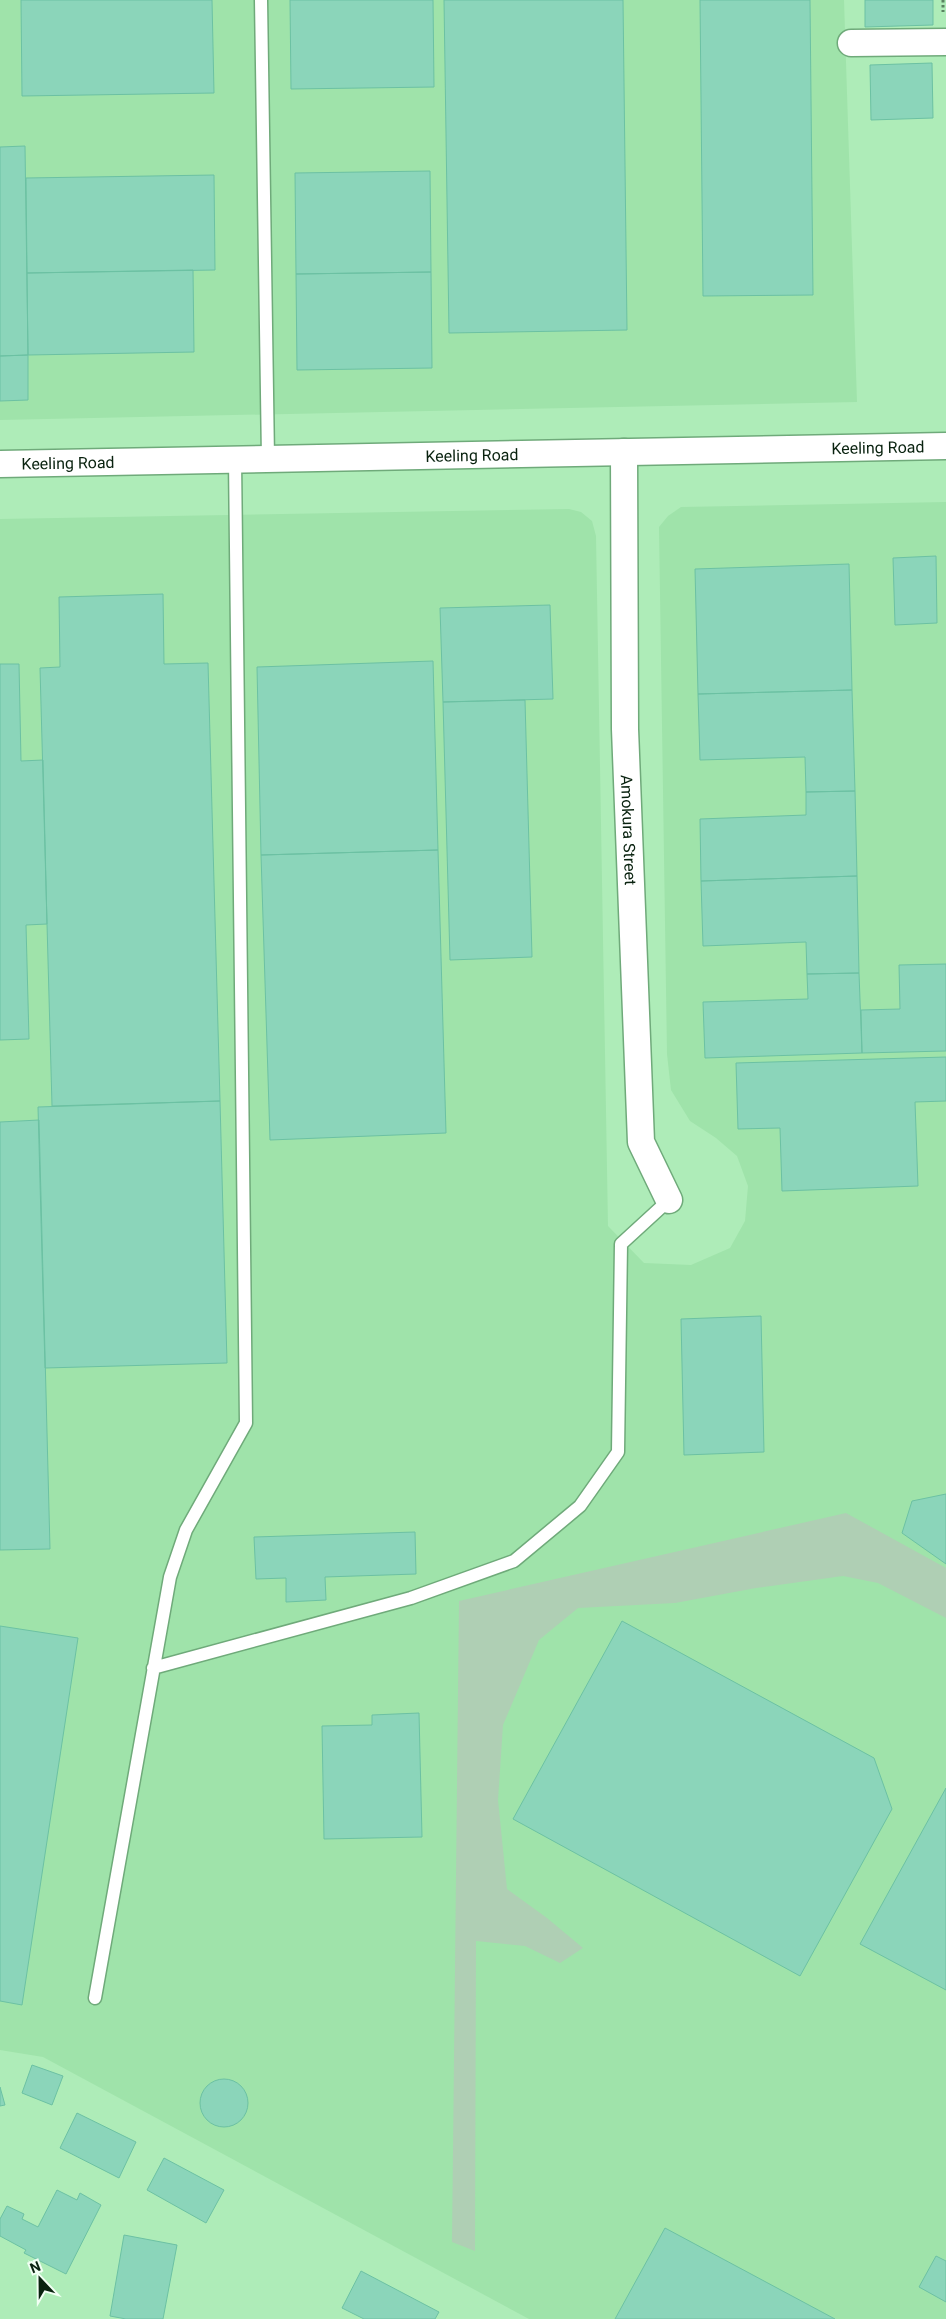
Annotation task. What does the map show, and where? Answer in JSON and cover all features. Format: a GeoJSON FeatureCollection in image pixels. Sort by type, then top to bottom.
{"type":"FeatureCollection","features":[{"type":"Feature","properties":{"kind":"street"},"geometry":{"type":"LineString","coordinates":[[851,44],[946,42]]}},
{"type":"Feature","properties":{"kind":"street","name":"Keeling Road"},"geometry":{"type":"LineString","coordinates":[[0,464],[946,446]]}},
{"type":"Feature","properties":{"kind":"street","name":"Amokura Street"},"geometry":{"type":"LineString","coordinates":[[624,452],[626,729],[641,1142],[669,1200]]}},
{"type":"Feature","properties":{"kind":"lane"},"geometry":{"type":"LineString","coordinates":[[261,0],[268,458]]}},
{"type":"Feature","properties":{"kind":"lane"},"geometry":{"type":"LineString","coordinates":[[95,1998],[170,1577],[186,1530],[246,1423],[235,460]]}},
{"type":"Feature","properties":{"kind":"lane"},"geometry":{"type":"LineString","coordinates":[[153,1668],[411,1598],[514,1561],[580,1506],[618,1452],[622,1244],[669,1200]]}},
{"type":"Feature","properties":{"kind":"shaded area"},"geometry":{"type":"Polygon","coordinates":[[[0,0],[844,0],[857,402],[0,420],[0,0]]]}},
{"type":"Feature","properties":{"kind":"shaded area"},"geometry":{"type":"Polygon","coordinates":[[[946,502],[946,2319],[529,2319],[43,2057],[0,2050],[0,519],[569,509],[581,512],[592,521],[596,536],[608,1226],[644,1263],[691,1265],[730,1248],[745,1221],[748,1186],[737,1156],[716,1138],[690,1121],[671,1090],[667,1054],[659,527],[668,516],[681,507],[946,502]]]}},
{"type":"Feature","properties":{"kind":"shaded area"},"geometry":{"type":"Polygon","coordinates":[[[846,1513],[946,1568],[946,1618],[878,1583],[843,1576],[756,1588],[675,1603],[578,1608],[539,1640],[503,1725],[498,1800],[507,1889],[547,1918],[583,1948],[560,1963],[525,1946],[476,1941],[475,2251],[452,2242],[459,1601],[846,1513]]]}},
{"type":"Feature","properties":{"kind":"building"},"geometry":{"type":"Polygon","coordinates":[[[21,0],[212,0],[214,93],[22,96],[21,0]]]}},
{"type":"Feature","properties":{"kind":"building"},"geometry":{"type":"Polygon","coordinates":[[[290,0],[433,0],[434,87],[291,89],[290,0]]]}},
{"type":"Feature","properties":{"kind":"building"},"geometry":{"type":"Polygon","coordinates":[[[444,0],[623,0],[627,330],[449,333],[444,0]]]}},
{"type":"Feature","properties":{"kind":"building"},"geometry":{"type":"Polygon","coordinates":[[[700,0],[810,0],[813,295],[703,296],[700,0]]]}},
{"type":"Feature","properties":{"kind":"building"},"geometry":{"type":"Polygon","coordinates":[[[865,0],[933,0],[933,25],[865,27],[865,0]]]}},
{"type":"Feature","properties":{"kind":"building"},"geometry":{"type":"Polygon","coordinates":[[[932,63],[933,118],[871,120],[870,65],[932,63]]]}},
{"type":"Feature","properties":{"kind":"building"},"geometry":{"type":"Polygon","coordinates":[[[25,146],[28,355],[0,356],[0,147],[25,146]]]}},
{"type":"Feature","properties":{"kind":"building"},"geometry":{"type":"Polygon","coordinates":[[[430,171],[431,272],[296,274],[295,173],[430,171]]]}},
{"type":"Feature","properties":{"kind":"building"},"geometry":{"type":"Polygon","coordinates":[[[214,175],[215,270],[27,273],[26,178],[214,175]]]}},
{"type":"Feature","properties":{"kind":"building"},"geometry":{"type":"Polygon","coordinates":[[[193,270],[194,352],[28,355],[27,273],[193,270]]]}},
{"type":"Feature","properties":{"kind":"building"},"geometry":{"type":"Polygon","coordinates":[[[431,272],[432,368],[297,370],[296,274],[431,272]]]}},
{"type":"Feature","properties":{"kind":"building"},"geometry":{"type":"Polygon","coordinates":[[[28,355],[28,400],[0,401],[0,356],[28,355]]]}},
{"type":"Feature","properties":{"kind":"building"},"geometry":{"type":"Polygon","coordinates":[[[936,556],[937,623],[895,625],[893,558],[936,556]]]}},
{"type":"Feature","properties":{"kind":"building"},"geometry":{"type":"Polygon","coordinates":[[[849,564],[852,690],[698,694],[695,569],[849,564]]]}},
{"type":"Feature","properties":{"kind":"building"},"geometry":{"type":"Polygon","coordinates":[[[163,594],[164,664],[208,663],[220,1101],[52,1106],[40,668],[60,667],[59,597],[163,594]]]}},
{"type":"Feature","properties":{"kind":"building"},"geometry":{"type":"Polygon","coordinates":[[[550,605],[553,699],[443,702],[440,608],[550,605]]]}},
{"type":"Feature","properties":{"kind":"building"},"geometry":{"type":"Polygon","coordinates":[[[433,661],[438,850],[261,855],[257,667],[433,661]]]}},
{"type":"Feature","properties":{"kind":"building"},"geometry":{"type":"Polygon","coordinates":[[[0,664],[19,664],[21,761],[43,760],[47,924],[26,925],[29,1039],[0,1040],[0,664]]]}},
{"type":"Feature","properties":{"kind":"building"},"geometry":{"type":"Polygon","coordinates":[[[852,690],[855,791],[806,792],[805,757],[700,760],[698,694],[852,690]]]}},
{"type":"Feature","properties":{"kind":"building"},"geometry":{"type":"Polygon","coordinates":[[[525,700],[532,957],[450,960],[443,702],[525,700]]]}},
{"type":"Feature","properties":{"kind":"building"},"geometry":{"type":"Polygon","coordinates":[[[855,791],[857,876],[701,881],[700,819],[806,815],[806,792],[855,791]]]}},
{"type":"Feature","properties":{"kind":"building"},"geometry":{"type":"Polygon","coordinates":[[[438,850],[446,1133],[270,1140],[261,855],[438,850]]]}},
{"type":"Feature","properties":{"kind":"building"},"geometry":{"type":"Polygon","coordinates":[[[857,876],[859,973],[807,974],[806,942],[703,946],[701,881],[857,876]]]}},
{"type":"Feature","properties":{"kind":"building"},"geometry":{"type":"Polygon","coordinates":[[[946,964],[946,1051],[862,1053],[861,1010],[900,1009],[899,965],[946,964]]]}},
{"type":"Feature","properties":{"kind":"building"},"geometry":{"type":"Polygon","coordinates":[[[859,973],[862,1053],[705,1058],[703,1002],[808,999],[807,974],[859,973]]]}},
{"type":"Feature","properties":{"kind":"building"},"geometry":{"type":"Polygon","coordinates":[[[946,1057],[946,1101],[915,1102],[918,1186],[782,1191],[780,1128],[738,1129],[736,1063],[946,1057]]]}},
{"type":"Feature","properties":{"kind":"building"},"geometry":{"type":"Polygon","coordinates":[[[220,1101],[227,1363],[45,1368],[38,1107],[220,1101]]]}},
{"type":"Feature","properties":{"kind":"building"},"geometry":{"type":"Polygon","coordinates":[[[39,1120],[50,1549],[0,1550],[0,1122],[39,1120]]]}},
{"type":"Feature","properties":{"kind":"building"},"geometry":{"type":"Polygon","coordinates":[[[761,1316],[764,1452],[684,1455],[681,1319],[761,1316]]]}},
{"type":"Feature","properties":{"kind":"building"},"geometry":{"type":"Polygon","coordinates":[[[946,1494],[946,1564],[902,1533],[912,1501],[946,1494]]]}},
{"type":"Feature","properties":{"kind":"building"},"geometry":{"type":"Polygon","coordinates":[[[415,1532],[416,1574],[325,1577],[326,1600],[286,1602],[286,1578],[256,1579],[254,1537],[415,1532]]]}},
{"type":"Feature","properties":{"kind":"building"},"geometry":{"type":"Polygon","coordinates":[[[622,1621],[874,1758],[892,1809],[800,1976],[513,1819],[622,1621]]]}},
{"type":"Feature","properties":{"kind":"building"},"geometry":{"type":"Polygon","coordinates":[[[0,1626],[78,1638],[22,2005],[0,2001],[0,1626]]]}},
{"type":"Feature","properties":{"kind":"building"},"geometry":{"type":"Polygon","coordinates":[[[419,1713],[422,1837],[324,1839],[322,1726],[372,1725],[372,1715],[419,1713]]]}},
{"type":"Feature","properties":{"kind":"building"},"geometry":{"type":"Polygon","coordinates":[[[946,1788],[946,1990],[860,1944],[946,1788]]]}},
{"type":"Feature","properties":{"kind":"building"},"geometry":{"type":"Polygon","coordinates":[[[32,2065],[63,2076],[52,2105],[22,2093],[32,2065]]]}},
{"type":"Feature","properties":{"kind":"building"},"geometry":{"type":"Polygon","coordinates":[[[219,2079],[229,2079],[238,2083],[244,2089],[247,2094],[247,2112],[238,2123],[229,2127],[219,2127],[210,2123],[204,2117],[200,2108],[200,2098],[204,2089],[210,2083],[219,2079]]]}},
{"type":"Feature","properties":{"kind":"building"},"geometry":{"type":"Polygon","coordinates":[[[0,2087],[5,2105],[0,2106],[0,2087]]]}},
{"type":"Feature","properties":{"kind":"building"},"geometry":{"type":"Polygon","coordinates":[[[77,2113],[136,2142],[119,2178],[60,2148],[77,2113]]]}},
{"type":"Feature","properties":{"kind":"building"},"geometry":{"type":"Polygon","coordinates":[[[164,2158],[224,2190],[206,2223],[147,2190],[164,2158]]]}},
{"type":"Feature","properties":{"kind":"building"},"geometry":{"type":"Polygon","coordinates":[[[57,2190],[77,2200],[80,2193],[101,2205],[66,2274],[24,2253],[26,2250],[0,2236],[0,2219],[7,2206],[24,2214],[22,2219],[38,2227],[57,2190]]]}},
{"type":"Feature","properties":{"kind":"building"},"geometry":{"type":"Polygon","coordinates":[[[665,2228],[835,2319],[615,2319],[665,2228]]]}},
{"type":"Feature","properties":{"kind":"building"},"geometry":{"type":"Polygon","coordinates":[[[124,2235],[177,2245],[163,2319],[126,2319],[110,2316],[124,2235]]]}},
{"type":"Feature","properties":{"kind":"building"},"geometry":{"type":"Polygon","coordinates":[[[936,2256],[946,2261],[946,2302],[919,2287],[936,2256]]]}},
{"type":"Feature","properties":{"kind":"building"},"geometry":{"type":"Polygon","coordinates":[[[361,2271],[439,2312],[435,2319],[364,2319],[342,2308],[361,2271]]]}}]}
